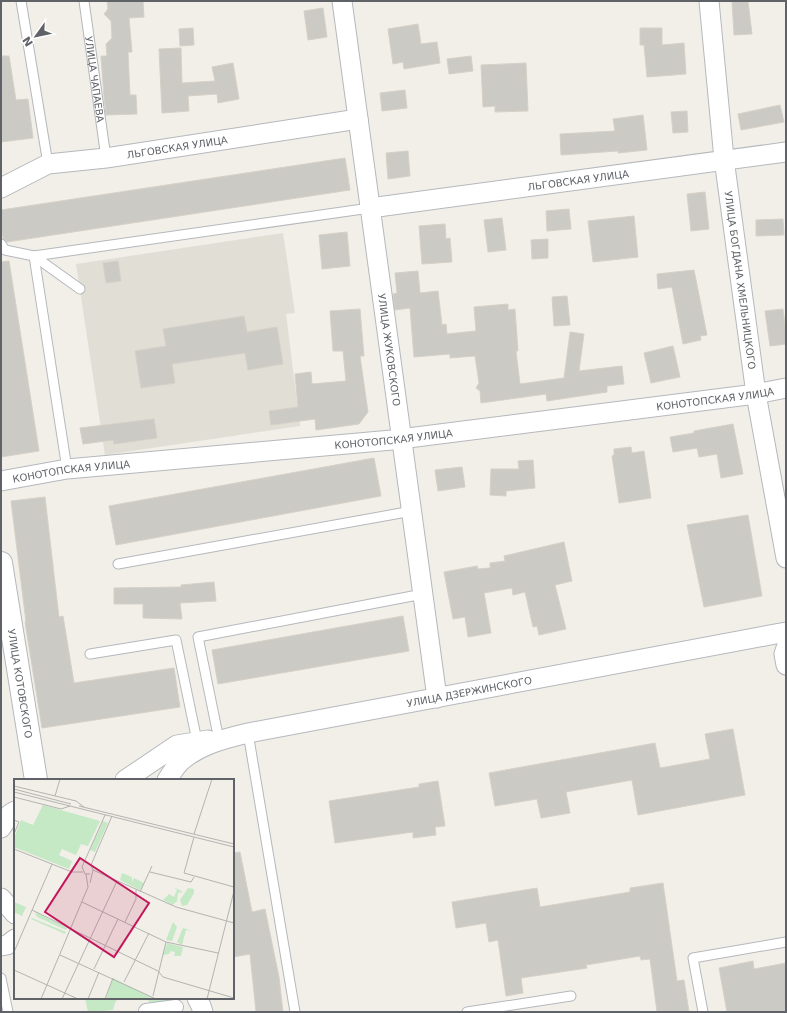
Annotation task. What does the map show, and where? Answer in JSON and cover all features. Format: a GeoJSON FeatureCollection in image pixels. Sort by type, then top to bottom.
{"type":"FeatureCollection","features":[{"type":"Feature","properties":{"kind":"street","name":"УЛИЦА ЖУКОВСКОГО"},"geometry":{"type":"LineString","coordinates":[[342,1],[437,698]]}},
{"type":"Feature","properties":{"kind":"street","name":"УЛИЦА БОГДАНА ХМЕЛЬНИЦКОГО"},"geometry":{"type":"LineString","coordinates":[[709,1],[724,159],[756,394],[786,558]]}},
{"type":"Feature","properties":{"kind":"street","name":"ЛЬГОВСКАЯ УЛИЦА"},"geometry":{"type":"LineString","coordinates":[[1,188],[48,164],[106,158],[358,120]]}},
{"type":"Feature","properties":{"kind":"street","name":"ЛЬГОВСКАЯ УЛИЦА"},"geometry":{"type":"LineString","coordinates":[[370,208],[724,159],[786,152]]}},
{"type":"Feature","properties":{"kind":"street","name":"КОНОТОПСКАЯ УЛИЦА"},"geometry":{"type":"LineString","coordinates":[[1,481],[67,469],[402,438],[756,394],[786,388]]}},
{"type":"Feature","properties":{"kind":"street","name":"УЛИЦА КОТОВСКОГО"},"geometry":{"type":"LineString","coordinates":[[1,563],[5,615],[36,779]]}},
{"type":"Feature","properties":{"kind":"street","name":"УЛИЦА ДЗЕРЖИНСКОГО"},"geometry":{"type":"LineString","coordinates":[[168,779],[179,763],[206,742],[786,632]]}},
{"type":"Feature","properties":{"kind":"street"},"geometry":{"type":"LineString","coordinates":[[786,648],[784,654],[786,665]]}},
{"type":"Feature","properties":{"kind":"street"},"geometry":{"type":"LineString","coordinates":[[126,779],[177,745],[206,742]]}},
{"type":"Feature","properties":{"kind":"street"},"geometry":{"type":"LineString","coordinates":[[1,828],[10,814],[14,812]]}},
{"type":"Feature","properties":{"kind":"street"},"geometry":{"type":"LineString","coordinates":[[1,898],[14,913]]}},
{"type":"Feature","properties":{"kind":"street"},"geometry":{"type":"LineString","coordinates":[[1,946],[6,945],[14,940]]}},
{"type":"Feature","properties":{"kind":"street"},"geometry":{"type":"LineString","coordinates":[[198,999],[202,1006],[203,1012]]}},
{"type":"Feature","properties":{"kind":"street"},"geometry":{"type":"LineString","coordinates":[[146,1012],[146,1010],[176,1007]]}},
{"type":"Feature","properties":{"kind":"lane"},"geometry":{"type":"LineString","coordinates":[[21,1],[48,164]]}},
{"type":"Feature","properties":{"kind":"lane","name":"УЛИЦА ЧАПАЕВА"},"geometry":{"type":"LineString","coordinates":[[84,1],[106,158]]}},
{"type":"Feature","properties":{"kind":"lane"},"geometry":{"type":"LineString","coordinates":[[1,244],[5,250],[34,256],[370,208]]}},
{"type":"Feature","properties":{"kind":"lane"},"geometry":{"type":"LineString","coordinates":[[34,256],[80,289]]}},
{"type":"Feature","properties":{"kind":"lane"},"geometry":{"type":"LineString","coordinates":[[34,256],[67,469]]}},
{"type":"Feature","properties":{"kind":"lane"},"geometry":{"type":"LineString","coordinates":[[118,564],[412,511]]}},
{"type":"Feature","properties":{"kind":"lane"},"geometry":{"type":"LineString","coordinates":[[206,742],[198,637],[423,594]]}},
{"type":"Feature","properties":{"kind":"lane"},"geometry":{"type":"LineString","coordinates":[[90,654],[176,640],[206,742]]}},
{"type":"Feature","properties":{"kind":"lane"},"geometry":{"type":"LineString","coordinates":[[248,733],[295,1012]]}},
{"type":"Feature","properties":{"kind":"lane"},"geometry":{"type":"LineString","coordinates":[[703,1012],[693,958],[786,942]]}},
{"type":"Feature","properties":{"kind":"lane"},"geometry":{"type":"LineString","coordinates":[[1,978],[8,1012]]}},
{"type":"Feature","properties":{"kind":"lane"},"geometry":{"type":"LineString","coordinates":[[467,1012],[571,996]]}},
{"type":"Feature","properties":{"kind":"shaded area"},"geometry":{"type":"Polygon","coordinates":[[[283,233],[295,313],[286,314],[300,426],[105,455],[76,264],[283,233]]]}},
{"type":"Feature","properties":{"kind":"green space"},"geometry":{"type":"Polygon","coordinates":[[[85,999],[117,999],[113,1010],[88,1012],[85,999]]]}},
{"type":"Feature","properties":{"kind":"green space"},"geometry":{"type":"Polygon","coordinates":[[[148,999],[175,999],[176,1001],[151,1005],[148,999]]]}},
{"type":"Feature","properties":{"kind":"building"},"geometry":{"type":"Polygon","coordinates":[[[107,1],[143,1],[144,17],[129,18],[132,52],[128,52],[130,95],[136,95],[137,114],[106,115],[101,56],[107,56],[106,44],[112,38],[111,21],[104,14],[108,9],[107,1]]]}},
{"type":"Feature","properties":{"kind":"building"},"geometry":{"type":"Polygon","coordinates":[[[732,1],[748,1],[752,34],[734,35],[732,1]]]}},
{"type":"Feature","properties":{"kind":"building"},"geometry":{"type":"Polygon","coordinates":[[[323,8],[327,37],[308,40],[304,11],[323,8]]]}},
{"type":"Feature","properties":{"kind":"building"},"geometry":{"type":"Polygon","coordinates":[[[418,24],[421,44],[437,42],[440,63],[404,69],[403,62],[393,64],[388,29],[418,24]]]}},
{"type":"Feature","properties":{"kind":"building"},"geometry":{"type":"Polygon","coordinates":[[[193,28],[194,45],[180,46],[179,29],[193,28]]]}},
{"type":"Feature","properties":{"kind":"building"},"geometry":{"type":"Polygon","coordinates":[[[640,28],[662,28],[662,45],[684,43],[686,74],[647,77],[644,45],[640,45],[640,28]]]}},
{"type":"Feature","properties":{"kind":"building"},"geometry":{"type":"Polygon","coordinates":[[[181,48],[182,83],[215,81],[212,67],[233,63],[239,99],[218,103],[217,94],[188,96],[189,111],[162,113],[159,49],[181,48]]]}},
{"type":"Feature","properties":{"kind":"building"},"geometry":{"type":"Polygon","coordinates":[[[1,56],[9,56],[16,100],[28,99],[33,138],[1,142],[1,56]]]}},
{"type":"Feature","properties":{"kind":"building"},"geometry":{"type":"Polygon","coordinates":[[[471,56],[473,71],[449,74],[447,59],[471,56]]]}},
{"type":"Feature","properties":{"kind":"building"},"geometry":{"type":"Polygon","coordinates":[[[526,63],[528,111],[495,112],[495,106],[483,107],[481,65],[526,63]]]}},
{"type":"Feature","properties":{"kind":"building"},"geometry":{"type":"Polygon","coordinates":[[[405,90],[407,108],[382,111],[380,93],[405,90]]]}},
{"type":"Feature","properties":{"kind":"building"},"geometry":{"type":"Polygon","coordinates":[[[780,105],[784,122],[741,130],[738,114],[780,105]]]}},
{"type":"Feature","properties":{"kind":"building"},"geometry":{"type":"Polygon","coordinates":[[[687,111],[688,132],[673,133],[671,112],[687,111]]]}},
{"type":"Feature","properties":{"kind":"building"},"geometry":{"type":"Polygon","coordinates":[[[643,115],[647,150],[618,153],[618,151],[561,155],[560,134],[615,131],[613,119],[643,115]]]}},
{"type":"Feature","properties":{"kind":"building"},"geometry":{"type":"Polygon","coordinates":[[[408,151],[410,176],[388,179],[386,153],[408,151]]]}},
{"type":"Feature","properties":{"kind":"building"},"geometry":{"type":"Polygon","coordinates":[[[345,158],[350,190],[7,242],[3,238],[1,227],[1,210],[345,158]]]}},
{"type":"Feature","properties":{"kind":"building"},"geometry":{"type":"Polygon","coordinates":[[[705,192],[709,229],[691,231],[687,194],[705,192]]]}},
{"type":"Feature","properties":{"kind":"building"},"geometry":{"type":"Polygon","coordinates":[[[569,209],[571,229],[547,231],[546,211],[569,209]]]}},
{"type":"Feature","properties":{"kind":"building"},"geometry":{"type":"Polygon","coordinates":[[[634,216],[638,257],[593,262],[588,221],[634,216]]]}},
{"type":"Feature","properties":{"kind":"building"},"geometry":{"type":"Polygon","coordinates":[[[502,218],[506,250],[488,252],[484,220],[502,218]]]}},
{"type":"Feature","properties":{"kind":"building"},"geometry":{"type":"Polygon","coordinates":[[[783,219],[784,235],[756,236],[756,220],[783,219]]]}},
{"type":"Feature","properties":{"kind":"building"},"geometry":{"type":"Polygon","coordinates":[[[445,224],[446,239],[450,238],[452,262],[422,264],[419,226],[445,224]]]}},
{"type":"Feature","properties":{"kind":"building"},"geometry":{"type":"Polygon","coordinates":[[[347,232],[350,266],[322,269],[319,235],[347,232]]]}},
{"type":"Feature","properties":{"kind":"building"},"geometry":{"type":"Polygon","coordinates":[[[548,239],[548,258],[532,259],[531,240],[548,239]]]}},
{"type":"Feature","properties":{"kind":"building"},"geometry":{"type":"Polygon","coordinates":[[[9,261],[39,451],[1,457],[1,262],[9,261]]]}},
{"type":"Feature","properties":{"kind":"building"},"geometry":{"type":"Polygon","coordinates":[[[118,261],[121,281],[106,283],[103,263],[118,261]]]}},
{"type":"Feature","properties":{"kind":"building"},"geometry":{"type":"Polygon","coordinates":[[[694,270],[707,335],[700,336],[701,340],[683,344],[672,287],[658,289],[657,274],[694,270]]]}},
{"type":"Feature","properties":{"kind":"building"},"geometry":{"type":"Polygon","coordinates":[[[418,271],[420,293],[438,291],[442,325],[446,324],[447,334],[476,331],[474,307],[508,304],[508,310],[515,309],[518,351],[516,351],[520,384],[564,378],[570,332],[584,334],[579,371],[622,366],[624,384],[607,386],[607,392],[547,401],[546,394],[481,403],[480,391],[476,388],[479,383],[475,356],[450,358],[450,354],[414,357],[410,308],[395,310],[393,294],[397,293],[395,273],[418,271]]]}},
{"type":"Feature","properties":{"kind":"building"},"geometry":{"type":"Polygon","coordinates":[[[567,296],[570,325],[554,326],[552,297],[567,296]]]}},
{"type":"Feature","properties":{"kind":"building"},"geometry":{"type":"Polygon","coordinates":[[[360,309],[364,356],[360,356],[368,412],[359,424],[316,430],[315,419],[271,425],[269,411],[298,407],[295,374],[311,372],[312,384],[346,381],[343,351],[333,351],[330,311],[360,309]]]}},
{"type":"Feature","properties":{"kind":"building"},"geometry":{"type":"Polygon","coordinates":[[[783,309],[786,344],[770,346],[765,311],[783,309]]]}},
{"type":"Feature","properties":{"kind":"building"},"geometry":{"type":"Polygon","coordinates":[[[244,316],[247,332],[277,327],[283,364],[248,370],[245,353],[172,364],[175,383],[141,388],[135,351],[166,346],[163,329],[244,316]]]}},
{"type":"Feature","properties":{"kind":"building"},"geometry":{"type":"Polygon","coordinates":[[[673,346],[680,377],[651,383],[644,353],[673,346]]]}},
{"type":"Feature","properties":{"kind":"building"},"geometry":{"type":"Polygon","coordinates":[[[154,419],[157,438],[114,444],[113,440],[83,444],[80,428],[154,419]]]}},
{"type":"Feature","properties":{"kind":"building"},"geometry":{"type":"Polygon","coordinates":[[[733,424],[743,474],[721,478],[717,454],[699,457],[697,448],[673,452],[670,437],[733,424]]]}},
{"type":"Feature","properties":{"kind":"building"},"geometry":{"type":"Polygon","coordinates":[[[631,447],[632,453],[644,451],[651,498],[619,503],[612,456],[614,455],[614,449],[631,447]]]}},
{"type":"Feature","properties":{"kind":"building"},"geometry":{"type":"Polygon","coordinates":[[[374,458],[381,496],[116,545],[109,506],[374,458]]]}},
{"type":"Feature","properties":{"kind":"building"},"geometry":{"type":"Polygon","coordinates":[[[533,460],[535,488],[506,491],[506,496],[490,495],[491,469],[519,469],[518,461],[533,460]]]}},
{"type":"Feature","properties":{"kind":"building"},"geometry":{"type":"Polygon","coordinates":[[[462,467],[465,487],[438,491],[435,470],[462,467]]]}},
{"type":"Feature","properties":{"kind":"building"},"geometry":{"type":"Polygon","coordinates":[[[45,497],[59,617],[63,616],[74,683],[174,668],[180,707],[42,728],[25,622],[11,501],[45,497]]]}},
{"type":"Feature","properties":{"kind":"building"},"geometry":{"type":"Polygon","coordinates":[[[748,515],[762,596],[704,607],[687,525],[748,515]]]}},
{"type":"Feature","properties":{"kind":"building"},"geometry":{"type":"Polygon","coordinates":[[[564,542],[572,581],[555,585],[566,629],[539,635],[537,626],[533,627],[525,592],[513,595],[512,588],[484,593],[491,633],[468,637],[465,617],[453,619],[444,572],[477,566],[478,569],[490,568],[490,563],[505,561],[504,556],[564,542]]]}},
{"type":"Feature","properties":{"kind":"building"},"geometry":{"type":"Polygon","coordinates":[[[214,582],[216,601],[180,603],[182,619],[143,618],[143,604],[114,604],[114,588],[181,587],[181,585],[214,582]]]}},
{"type":"Feature","properties":{"kind":"building"},"geometry":{"type":"Polygon","coordinates":[[[403,616],[409,651],[218,684],[212,650],[403,616]]]}},
{"type":"Feature","properties":{"kind":"building"},"geometry":{"type":"Polygon","coordinates":[[[733,729],[745,795],[638,815],[632,780],[566,792],[570,813],[541,818],[537,799],[495,806],[489,773],[655,743],[660,768],[710,759],[705,734],[733,729]]]}},
{"type":"Feature","properties":{"kind":"building"},"geometry":{"type":"Polygon","coordinates":[[[438,781],[445,826],[435,827],[436,835],[413,838],[413,832],[335,843],[329,801],[419,787],[419,784],[438,781]]]}},
{"type":"Feature","properties":{"kind":"building"},"geometry":{"type":"Polygon","coordinates":[[[240,852],[252,912],[265,909],[279,977],[283,1012],[256,1012],[250,954],[234,957],[234,853],[240,852]]]}},
{"type":"Feature","properties":{"kind":"building"},"geometry":{"type":"Polygon","coordinates":[[[663,883],[677,981],[684,980],[689,1012],[657,1012],[650,959],[641,960],[640,956],[586,965],[587,968],[521,978],[523,993],[506,996],[498,940],[489,942],[486,923],[456,928],[452,902],[537,888],[540,907],[630,892],[630,888],[663,883]]]}},
{"type":"Feature","properties":{"kind":"building"},"geometry":{"type":"Polygon","coordinates":[[[753,961],[754,969],[786,963],[786,1012],[727,1012],[719,968],[753,961]]]}}]}
